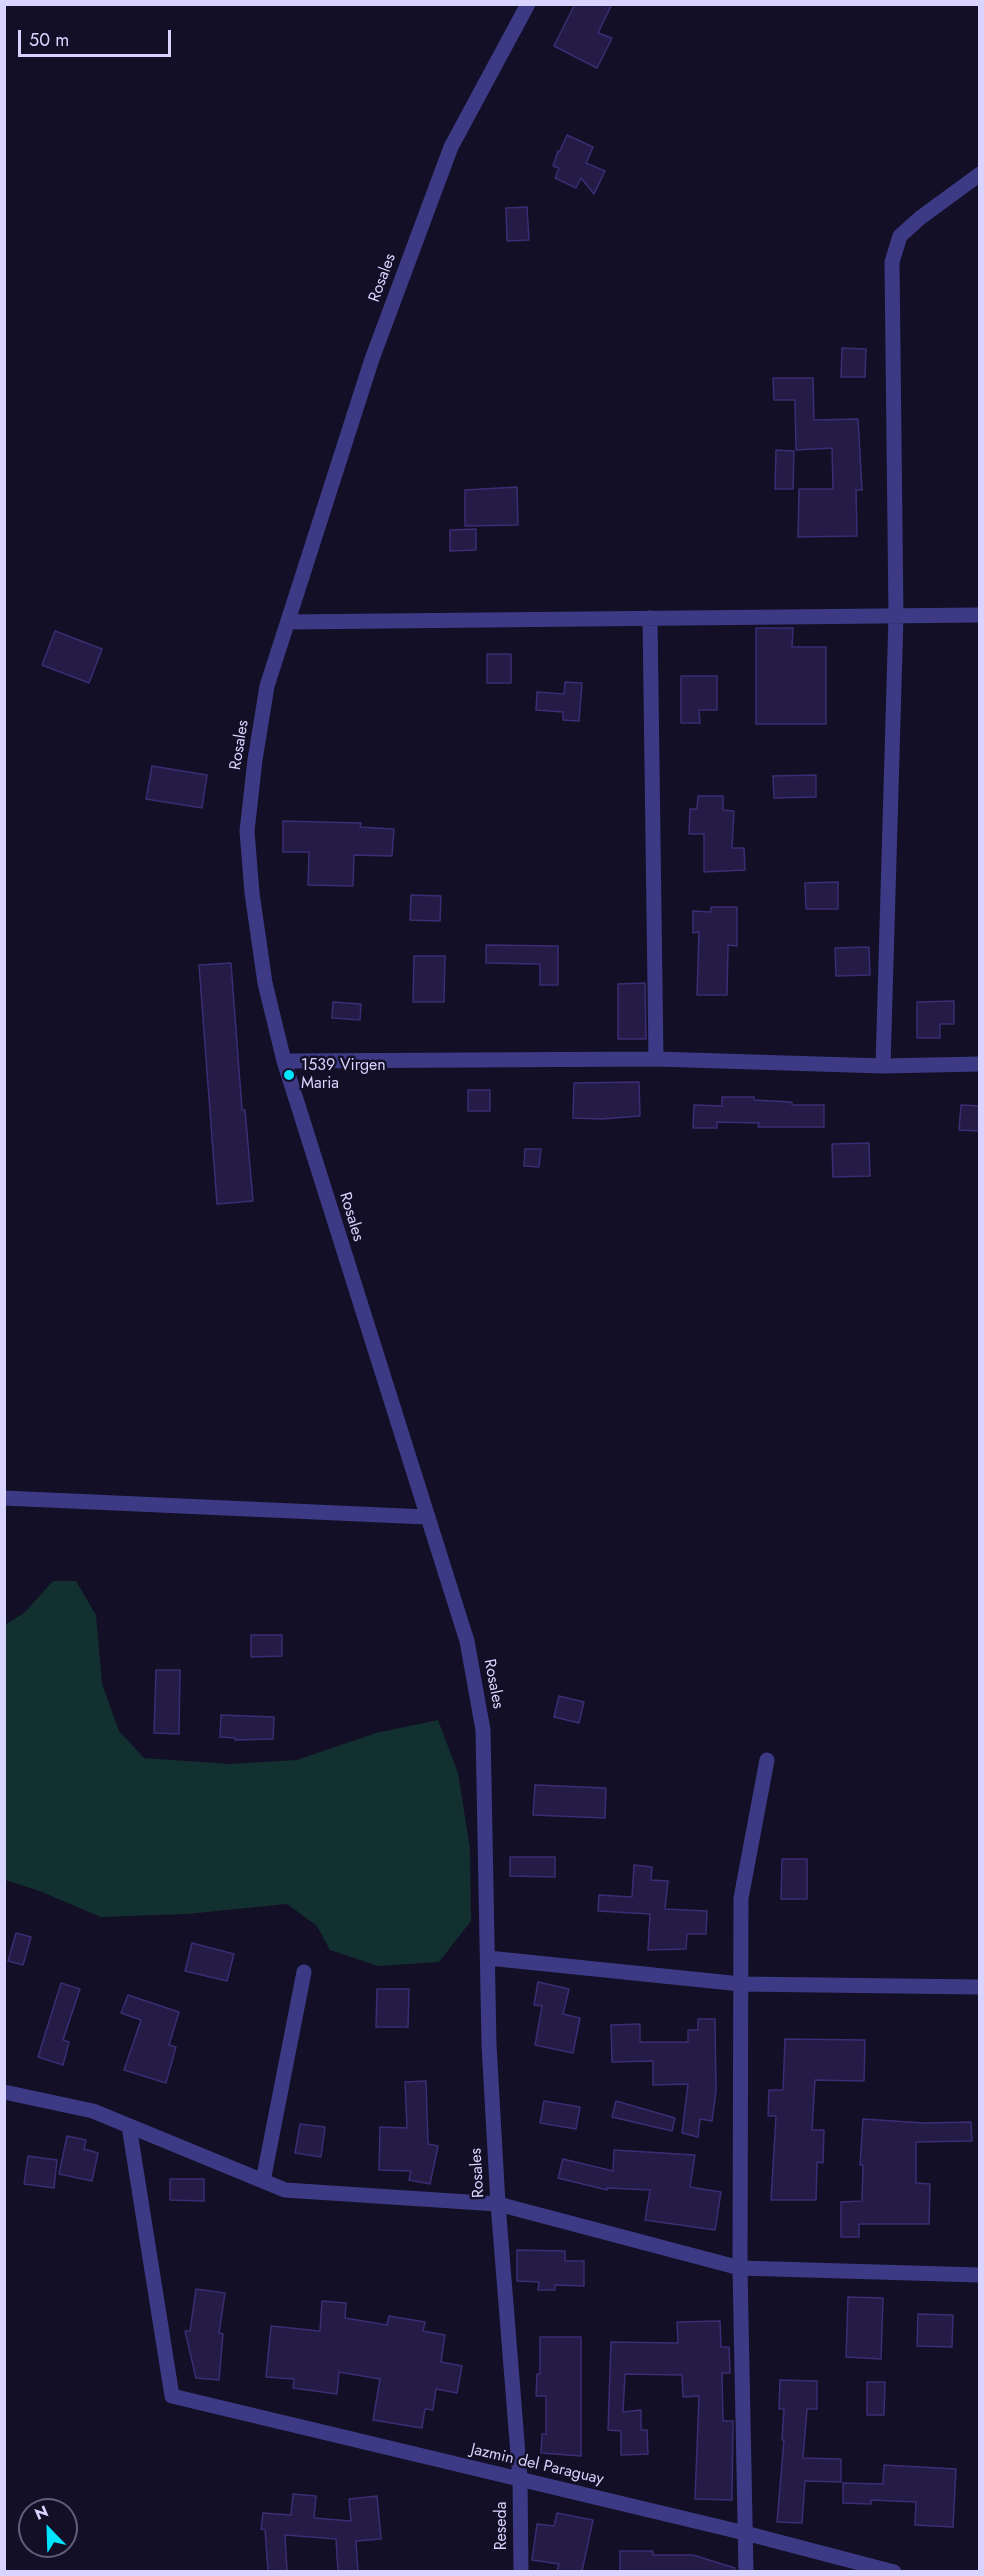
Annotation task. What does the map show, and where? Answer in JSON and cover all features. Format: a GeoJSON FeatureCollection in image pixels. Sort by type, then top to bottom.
{"type":"FeatureCollection","features":[{"type":"Feature","properties":{"kind":"street","name":"Rosales"},"geometry":{"type":"LineString","coordinates":[[520,2479],[498,2204],[489,2045],[483,1730],[466,1641],[284,1061],[265,983],[252,893],[247,831],[267,686],[372,359],[451,147],[528,4]]}},
{"type":"Feature","properties":{"kind":"street"},"geometry":{"type":"LineString","coordinates":[[884,1066],[896,616],[892,262],[900,236],[920,218],[980,174]]}},
{"type":"Feature","properties":{"kind":"street"},"geometry":{"type":"LineString","coordinates":[[288,622],[980,615]]}},
{"type":"Feature","properties":{"kind":"street"},"geometry":{"type":"LineString","coordinates":[[650,618],[656,1059]]}},
{"type":"Feature","properties":{"kind":"street"},"geometry":{"type":"LineString","coordinates":[[284,1061],[656,1059],[884,1066],[980,1064]]}},
{"type":"Feature","properties":{"kind":"street"},"geometry":{"type":"LineString","coordinates":[[4,1498],[426,1516]]}},
{"type":"Feature","properties":{"kind":"street"},"geometry":{"type":"LineString","coordinates":[[746,2571],[740,2268],[741,1898],[767,1760]]}},
{"type":"Feature","properties":{"kind":"street"},"geometry":{"type":"LineString","coordinates":[[488,1958],[741,1984],[980,1987]]}},
{"type":"Feature","properties":{"kind":"street"},"geometry":{"type":"LineString","coordinates":[[263,2181],[304,1972]]}},
{"type":"Feature","properties":{"kind":"street"},"geometry":{"type":"LineString","coordinates":[[4,2092],[93,2111],[285,2190],[498,2204],[740,2268],[980,2275]]}},
{"type":"Feature","properties":{"kind":"street","name":"Jazmin del Paraguay"},"geometry":{"type":"LineString","coordinates":[[129,2126],[172,2396],[894,2571]]}},
{"type":"Feature","properties":{"kind":"street","name":"Reseda"},"geometry":{"type":"LineString","coordinates":[[520,2479],[521,2571]]}},
{"type":"Feature","properties":{"kind":"green space"},"geometry":{"type":"Polygon","coordinates":[[[53,1581],[76,1581],[96,1615],[102,1684],[119,1731],[144,1758],[229,1764],[297,1760],[376,1733],[438,1720],[458,1773],[470,1849],[471,1921],[439,1962],[378,1966],[330,1950],[317,1926],[287,1904],[187,1914],[101,1917],[37,1890],[5,1880],[5,1625],[25,1612],[53,1581]]]}},
{"type":"Feature","properties":{"kind":"building"},"geometry":{"type":"Polygon","coordinates":[[[575,4],[612,4],[598,33],[612,38],[597,68],[554,46],[575,4]]]}},
{"type":"Feature","properties":{"kind":"building"},"geometry":{"type":"Polygon","coordinates":[[[567,135],[593,147],[586,163],[605,171],[594,194],[581,178],[576,188],[555,178],[559,168],[553,166],[567,135]]]}},
{"type":"Feature","properties":{"kind":"building"},"geometry":{"type":"Polygon","coordinates":[[[527,207],[529,240],[507,241],[506,208],[527,207]]]}},
{"type":"Feature","properties":{"kind":"building"},"geometry":{"type":"Polygon","coordinates":[[[842,348],[866,349],[865,377],[841,377],[842,348]]]}},
{"type":"Feature","properties":{"kind":"building"},"geometry":{"type":"Polygon","coordinates":[[[773,378],[813,378],[814,420],[858,419],[862,490],[856,490],[857,536],[798,537],[799,489],[833,489],[832,448],[796,450],[795,400],[774,400],[773,378]]]}},
{"type":"Feature","properties":{"kind":"building"},"geometry":{"type":"Polygon","coordinates":[[[776,450],[794,451],[793,489],[775,489],[776,450]]]}},
{"type":"Feature","properties":{"kind":"building"},"geometry":{"type":"Polygon","coordinates":[[[517,487],[518,525],[465,526],[465,490],[517,487]]]}},
{"type":"Feature","properties":{"kind":"building"},"geometry":{"type":"Polygon","coordinates":[[[476,529],[476,550],[450,551],[450,530],[476,529]]]}},
{"type":"Feature","properties":{"kind":"building"},"geometry":{"type":"Polygon","coordinates":[[[756,628],[793,628],[792,647],[826,647],[826,724],[756,724],[756,628]]]}},
{"type":"Feature","properties":{"kind":"building"},"geometry":{"type":"Polygon","coordinates":[[[55,631],[102,649],[89,683],[42,665],[55,631]]]}},
{"type":"Feature","properties":{"kind":"building"},"geometry":{"type":"Polygon","coordinates":[[[487,654],[511,654],[511,683],[487,683],[487,654]]]}},
{"type":"Feature","properties":{"kind":"building"},"geometry":{"type":"Polygon","coordinates":[[[681,676],[717,676],[717,710],[699,710],[700,723],[681,723],[681,676]]]}},
{"type":"Feature","properties":{"kind":"building"},"geometry":{"type":"Polygon","coordinates":[[[565,682],[582,683],[579,721],[563,720],[563,712],[536,710],[537,692],[564,694],[565,682]]]}},
{"type":"Feature","properties":{"kind":"building"},"geometry":{"type":"Polygon","coordinates":[[[152,766],[207,775],[202,808],[146,799],[152,766]]]}},
{"type":"Feature","properties":{"kind":"building"},"geometry":{"type":"Polygon","coordinates":[[[816,775],[816,797],[774,798],[773,776],[816,775]]]}},
{"type":"Feature","properties":{"kind":"building"},"geometry":{"type":"Polygon","coordinates":[[[698,796],[723,796],[723,810],[734,811],[732,848],[744,848],[745,870],[704,872],[704,834],[689,834],[690,809],[697,809],[698,796]]]}},
{"type":"Feature","properties":{"kind":"building"},"geometry":{"type":"Polygon","coordinates":[[[283,821],[361,823],[360,827],[394,829],[392,856],[354,855],[353,886],[308,885],[309,852],[283,852],[283,821]]]}},
{"type":"Feature","properties":{"kind":"building"},"geometry":{"type":"Polygon","coordinates":[[[838,882],[838,909],[806,909],[805,883],[838,882]]]}},
{"type":"Feature","properties":{"kind":"building"},"geometry":{"type":"Polygon","coordinates":[[[411,895],[441,896],[440,921],[410,920],[411,895]]]}},
{"type":"Feature","properties":{"kind":"building"},"geometry":{"type":"Polygon","coordinates":[[[711,907],[737,907],[737,946],[728,945],[727,995],[697,995],[699,932],[693,933],[693,911],[711,912],[711,907]]]}},
{"type":"Feature","properties":{"kind":"building"},"geometry":{"type":"Polygon","coordinates":[[[486,945],[558,946],[558,985],[540,985],[540,964],[486,963],[486,945]]]}},
{"type":"Feature","properties":{"kind":"building"},"geometry":{"type":"Polygon","coordinates":[[[869,947],[870,975],[836,976],[835,948],[869,947]]]}},
{"type":"Feature","properties":{"kind":"building"},"geometry":{"type":"Polygon","coordinates":[[[414,956],[445,956],[444,1002],[413,1002],[414,956]]]}},
{"type":"Feature","properties":{"kind":"building"},"geometry":{"type":"Polygon","coordinates":[[[231,963],[242,1110],[245,1110],[253,1201],[217,1204],[199,965],[231,963]]]}},
{"type":"Feature","properties":{"kind":"building"},"geometry":{"type":"Polygon","coordinates":[[[645,983],[646,1039],[618,1039],[618,984],[645,983]]]}},
{"type":"Feature","properties":{"kind":"building"},"geometry":{"type":"Polygon","coordinates":[[[954,1001],[954,1024],[940,1024],[940,1038],[917,1038],[917,1002],[954,1001]]]}},
{"type":"Feature","properties":{"kind":"building"},"geometry":{"type":"Polygon","coordinates":[[[333,1002],[361,1004],[360,1020],[332,1018],[333,1002]]]}},
{"type":"Feature","properties":{"kind":"building"},"geometry":{"type":"Polygon","coordinates":[[[639,1082],[640,1116],[602,1119],[573,1118],[574,1083],[639,1082]]]}},
{"type":"Feature","properties":{"kind":"building"},"geometry":{"type":"Polygon","coordinates":[[[468,1090],[490,1090],[490,1111],[468,1111],[468,1090]]]}},
{"type":"Feature","properties":{"kind":"building"},"geometry":{"type":"Polygon","coordinates":[[[722,1097],[754,1097],[754,1100],[792,1102],[792,1105],[824,1105],[824,1127],[758,1127],[759,1123],[717,1122],[717,1128],[693,1128],[694,1105],[722,1106],[722,1097]]]}},
{"type":"Feature","properties":{"kind":"building"},"geometry":{"type":"Polygon","coordinates":[[[961,1105],[980,1106],[980,1131],[959,1130],[961,1105]]]}},
{"type":"Feature","properties":{"kind":"building"},"geometry":{"type":"Polygon","coordinates":[[[869,1143],[870,1176],[833,1177],[832,1144],[869,1143]]]}},
{"type":"Feature","properties":{"kind":"building"},"geometry":{"type":"Polygon","coordinates":[[[525,1149],[541,1149],[539,1167],[524,1166],[525,1149]]]}},
{"type":"Feature","properties":{"kind":"building"},"geometry":{"type":"Polygon","coordinates":[[[251,1635],[282,1635],[282,1656],[251,1657],[251,1635]]]}},
{"type":"Feature","properties":{"kind":"building"},"geometry":{"type":"Polygon","coordinates":[[[156,1670],[180,1670],[179,1734],[154,1733],[156,1670]]]}},
{"type":"Feature","properties":{"kind":"building"},"geometry":{"type":"Polygon","coordinates":[[[559,1696],[584,1702],[579,1723],[554,1717],[559,1696]]]}},
{"type":"Feature","properties":{"kind":"building"},"geometry":{"type":"Polygon","coordinates":[[[221,1715],[274,1717],[273,1739],[235,1740],[235,1738],[220,1737],[221,1715]]]}},
{"type":"Feature","properties":{"kind":"building"},"geometry":{"type":"Polygon","coordinates":[[[535,1785],[606,1788],[605,1818],[533,1815],[535,1785]]]}},
{"type":"Feature","properties":{"kind":"building"},"geometry":{"type":"Polygon","coordinates":[[[510,1857],[555,1857],[555,1877],[510,1876],[510,1857]]]}},
{"type":"Feature","properties":{"kind":"building"},"geometry":{"type":"Polygon","coordinates":[[[782,1859],[807,1859],[807,1899],[781,1899],[782,1859]]]}},
{"type":"Feature","properties":{"kind":"building"},"geometry":{"type":"Polygon","coordinates":[[[634,1865],[652,1867],[651,1880],[668,1881],[665,1909],[707,1911],[706,1934],[687,1934],[686,1949],[648,1950],[650,1914],[598,1911],[599,1895],[632,1897],[634,1865]]]}},
{"type":"Feature","properties":{"kind":"building"},"geometry":{"type":"Polygon","coordinates":[[[16,1933],[31,1937],[23,1965],[8,1961],[16,1933]]]}},
{"type":"Feature","properties":{"kind":"building"},"geometry":{"type":"Polygon","coordinates":[[[192,1943],[234,1954],[227,1981],[185,1971],[192,1943]]]}},
{"type":"Feature","properties":{"kind":"building"},"geometry":{"type":"Polygon","coordinates":[[[538,1982],[569,1989],[563,2014],[580,2018],[573,2053],[535,2045],[542,2006],[534,2005],[538,1982]]]}},
{"type":"Feature","properties":{"kind":"building"},"geometry":{"type":"Polygon","coordinates":[[[61,1983],[80,1989],[63,2040],[69,2042],[63,2065],[38,2057],[61,1983]]]}},
{"type":"Feature","properties":{"kind":"building"},"geometry":{"type":"Polygon","coordinates":[[[377,1989],[409,1989],[408,2027],[376,2027],[377,1989]]]}},
{"type":"Feature","properties":{"kind":"building"},"geometry":{"type":"Polygon","coordinates":[[[128,1995],[179,2012],[169,2045],[176,2047],[166,2083],[124,2070],[141,2020],[121,2013],[128,1995]]]}},
{"type":"Feature","properties":{"kind":"building"},"geometry":{"type":"Polygon","coordinates":[[[698,2019],[715,2019],[716,2091],[712,2121],[700,2119],[698,2137],[682,2133],[688,2084],[653,2085],[653,2061],[612,2062],[611,2025],[640,2024],[640,2042],[688,2042],[688,2030],[698,2030],[698,2019]]]}},
{"type":"Feature","properties":{"kind":"building"},"geometry":{"type":"Polygon","coordinates":[[[785,2039],[865,2040],[864,2081],[815,2080],[812,2130],[824,2130],[823,2163],[817,2162],[816,2200],[771,2200],[776,2116],[768,2116],[769,2090],[783,2090],[785,2039]]]}},
{"type":"Feature","properties":{"kind":"building"},"geometry":{"type":"Polygon","coordinates":[[[426,2081],[428,2144],[438,2146],[430,2184],[409,2180],[411,2171],[379,2170],[380,2127],[407,2128],[405,2082],[426,2081]]]}},
{"type":"Feature","properties":{"kind":"building"},"geometry":{"type":"Polygon","coordinates":[[[544,2101],[580,2107],[576,2129],[540,2123],[544,2101]]]}},
{"type":"Feature","properties":{"kind":"building"},"geometry":{"type":"Polygon","coordinates":[[[616,2101],[675,2118],[672,2131],[612,2117],[616,2101]]]}},
{"type":"Feature","properties":{"kind":"building"},"geometry":{"type":"Polygon","coordinates":[[[863,2119],[924,2123],[971,2122],[972,2141],[916,2142],[916,2183],[930,2184],[929,2224],[859,2224],[859,2237],[841,2237],[841,2202],[862,2201],[863,2165],[860,2165],[863,2119]]]}},
{"type":"Feature","properties":{"kind":"building"},"geometry":{"type":"Polygon","coordinates":[[[300,2124],[325,2127],[321,2157],[295,2153],[300,2124]]]}},
{"type":"Feature","properties":{"kind":"building"},"geometry":{"type":"Polygon","coordinates":[[[67,2136],[86,2140],[84,2149],[98,2153],[92,2181],[59,2174],[67,2136]]]}},
{"type":"Feature","properties":{"kind":"building"},"geometry":{"type":"Polygon","coordinates":[[[614,2150],[695,2155],[690,2187],[721,2192],[715,2230],[645,2220],[650,2190],[607,2188],[607,2190],[558,2178],[563,2159],[613,2171],[614,2150]]]}},
{"type":"Feature","properties":{"kind":"building"},"geometry":{"type":"Polygon","coordinates":[[[28,2156],[57,2160],[54,2188],[24,2184],[28,2156]]]}},
{"type":"Feature","properties":{"kind":"building"},"geometry":{"type":"Polygon","coordinates":[[[170,2179],[204,2179],[204,2201],[170,2200],[170,2179]]]}},
{"type":"Feature","properties":{"kind":"building"},"geometry":{"type":"Polygon","coordinates":[[[517,2250],[565,2251],[565,2261],[584,2261],[584,2286],[555,2285],[555,2290],[538,2290],[539,2282],[517,2281],[517,2250]]]}},
{"type":"Feature","properties":{"kind":"building"},"geometry":{"type":"Polygon","coordinates":[[[196,2289],[225,2293],[219,2333],[223,2334],[219,2380],[196,2378],[185,2331],[190,2331],[196,2289]]]}},
{"type":"Feature","properties":{"kind":"building"},"geometry":{"type":"Polygon","coordinates":[[[848,2297],[883,2298],[881,2359],[846,2357],[848,2297]]]}},
{"type":"Feature","properties":{"kind":"building"},"geometry":{"type":"Polygon","coordinates":[[[322,2301],[346,2303],[345,2318],[387,2325],[389,2316],[425,2322],[423,2331],[445,2335],[441,2362],[462,2366],[457,2393],[436,2389],[433,2410],[425,2409],[422,2428],[373,2420],[380,2379],[339,2372],[337,2394],[293,2388],[294,2379],[266,2377],[271,2326],[320,2331],[322,2301]]]}},
{"type":"Feature","properties":{"kind":"building"},"geometry":{"type":"Polygon","coordinates":[[[918,2314],[953,2315],[952,2347],[917,2346],[918,2314]]]}},
{"type":"Feature","properties":{"kind":"building"},"geometry":{"type":"Polygon","coordinates":[[[720,2321],[721,2347],[729,2347],[730,2373],[722,2373],[723,2421],[733,2421],[732,2500],[695,2499],[699,2396],[683,2397],[682,2375],[625,2374],[623,2412],[641,2410],[641,2430],[647,2430],[648,2454],[621,2455],[621,2431],[608,2430],[611,2342],[678,2343],[677,2322],[720,2321]]]}},
{"type":"Feature","properties":{"kind":"building"},"geometry":{"type":"Polygon","coordinates":[[[540,2337],[581,2337],[581,2456],[541,2453],[542,2434],[546,2434],[546,2396],[536,2396],[537,2374],[540,2374],[540,2337]]]}},
{"type":"Feature","properties":{"kind":"building"},"geometry":{"type":"Polygon","coordinates":[[[780,2380],[817,2381],[817,2409],[807,2409],[803,2458],[841,2459],[841,2482],[805,2481],[802,2523],[777,2522],[784,2440],[782,2440],[784,2409],[779,2409],[780,2380]]]}},
{"type":"Feature","properties":{"kind":"building"},"geometry":{"type":"Polygon","coordinates":[[[867,2382],[885,2382],[884,2415],[867,2415],[867,2382]]]}},
{"type":"Feature","properties":{"kind":"building"},"geometry":{"type":"Polygon","coordinates":[[[884,2465],[956,2469],[953,2527],[915,2525],[916,2502],[871,2500],[871,2504],[843,2503],[843,2483],[883,2484],[884,2465]]]}},
{"type":"Feature","properties":{"kind":"building"},"geometry":{"type":"Polygon","coordinates":[[[293,2494],[316,2496],[314,2518],[351,2521],[349,2499],[377,2496],[381,2539],[356,2541],[358,2571],[338,2571],[336,2539],[285,2535],[287,2571],[268,2571],[265,2530],[261,2529],[263,2513],[291,2515],[293,2494]]]}},
{"type":"Feature","properties":{"kind":"building"},"geometry":{"type":"Polygon","coordinates":[[[557,2513],[593,2520],[582,2571],[557,2571],[559,2564],[532,2560],[537,2524],[554,2526],[557,2513]]]}},
{"type":"Feature","properties":{"kind":"building"},"geometry":{"type":"Polygon","coordinates":[[[620,2551],[653,2551],[653,2555],[693,2555],[735,2568],[734,2571],[620,2571],[620,2551]]]}},
{"type":"Feature","properties":{"kind":"place","name":"1539 Virgen Maria"},"geometry":{"type":"Point","coordinates":[289,1075]}}]}
